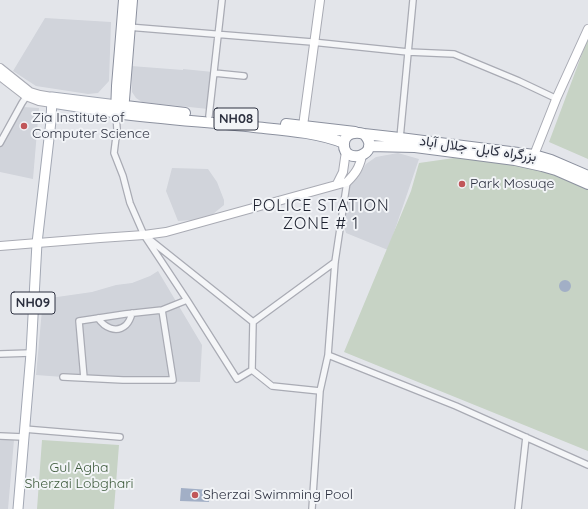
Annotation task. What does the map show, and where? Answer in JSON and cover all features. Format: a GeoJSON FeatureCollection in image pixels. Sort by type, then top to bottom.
{"type":"FeatureCollection","features":[{"type":"Feature","properties":{"kind":"highway"},"geometry":{"type":"LineString","coordinates":[[124,0],[126,27]]}},
{"type":"Feature","properties":{"kind":"highway"},"geometry":{"type":"LineString","coordinates":[[120,109],[126,27],[132,0]]}},
{"type":"Feature","properties":{"kind":"highway","name":"بزرگراه کابل- جلال آباد"},"geometry":{"type":"LineString","coordinates":[[120,109],[209,116],[303,126],[534,155],[551,160],[588,176]]}},
{"type":"Feature","properties":{"kind":"highway","name":"NH08"},"geometry":{"type":"LineString","coordinates":[[120,109],[315,135],[335,140],[345,147]]}},
{"type":"Feature","properties":{"kind":"highway"},"geometry":{"type":"LineString","coordinates":[[351,133],[360,133],[369,141],[368,150],[362,156],[353,156],[349,154],[345,147],[345,139],[351,133]]}},
{"type":"Feature","properties":{"kind":"highway","name":"بزرگراه کابل- جلال آباد"},"geometry":{"type":"LineString","coordinates":[[369,146],[415,147],[515,160],[556,170],[588,184]]}},
{"type":"Feature","properties":{"kind":"main road"},"geometry":{"type":"LineString","coordinates":[[303,126],[320,0]]}},
{"type":"Feature","properties":{"kind":"main road"},"geometry":{"type":"LineString","coordinates":[[534,155],[557,97],[588,29]]}},
{"type":"Feature","properties":{"kind":"main road"},"geometry":{"type":"LineString","coordinates":[[0,68],[28,94]]}},
{"type":"Feature","properties":{"kind":"main road"},"geometry":{"type":"LineString","coordinates":[[0,76],[28,94],[40,95],[52,100],[82,100],[120,109]]}},
{"type":"Feature","properties":{"kind":"main road","name":"NH09"},"geometry":{"type":"LineString","coordinates":[[18,509],[31,353],[37,243],[52,100]]}},
{"type":"Feature","properties":{"kind":"main road"},"geometry":{"type":"LineString","coordinates":[[337,184],[343,172],[345,147]]}},
{"type":"Feature","properties":{"kind":"main road"},"geometry":{"type":"LineString","coordinates":[[0,246],[144,236],[166,232],[347,182],[355,174],[362,156]]}},
{"type":"Feature","properties":{"kind":"street"},"geometry":{"type":"LineString","coordinates":[[209,116],[222,0]]}},
{"type":"Feature","properties":{"kind":"street"},"geometry":{"type":"LineString","coordinates":[[400,138],[413,0]]}},
{"type":"Feature","properties":{"kind":"street"},"geometry":{"type":"LineString","coordinates":[[126,27],[218,33],[408,52],[454,54],[519,81],[555,98],[557,97]]}},
{"type":"Feature","properties":{"kind":"street"},"geometry":{"type":"LineString","coordinates":[[214,73],[244,76]]}},
{"type":"Feature","properties":{"kind":"street"},"geometry":{"type":"LineString","coordinates":[[0,143],[28,94]]}},
{"type":"Feature","properties":{"kind":"street"},"geometry":{"type":"LineString","coordinates":[[120,109],[122,118],[117,129],[114,153],[124,176],[130,203],[144,236],[237,379],[252,370]]}},
{"type":"Feature","properties":{"kind":"street"},"geometry":{"type":"LineString","coordinates":[[312,509],[320,391],[328,355],[335,262],[347,182]]}},
{"type":"Feature","properties":{"kind":"street"},"geometry":{"type":"LineString","coordinates":[[144,236],[253,322]]}},
{"type":"Feature","properties":{"kind":"street"},"geometry":{"type":"LineString","coordinates":[[253,322],[335,262]]}},
{"type":"Feature","properties":{"kind":"street"},"geometry":{"type":"LineString","coordinates":[[84,378],[79,320],[162,310],[187,300]]}},
{"type":"Feature","properties":{"kind":"street"},"geometry":{"type":"LineString","coordinates":[[63,377],[123,380],[173,380],[162,310]]}},
{"type":"Feature","properties":{"kind":"street"},"geometry":{"type":"LineString","coordinates":[[98,318],[105,327],[118,329],[125,326],[132,313]]}},
{"type":"Feature","properties":{"kind":"street"},"geometry":{"type":"LineString","coordinates":[[252,370],[253,322]]}},
{"type":"Feature","properties":{"kind":"street"},"geometry":{"type":"LineString","coordinates":[[0,354],[31,353]]}},
{"type":"Feature","properties":{"kind":"street"},"geometry":{"type":"LineString","coordinates":[[328,355],[456,406],[588,465]]}},
{"type":"Feature","properties":{"kind":"street"},"geometry":{"type":"LineString","coordinates":[[252,370],[272,386],[320,391]]}},
{"type":"Feature","properties":{"kind":"street"},"geometry":{"type":"LineString","coordinates":[[0,436],[24,433],[120,437]]}},
{"type":"Feature","properties":{"kind":"street"},"geometry":{"type":"LineString","coordinates":[[518,509],[526,437]]}},
{"type":"Feature","properties":{"kind":"shaded area"},"geometry":{"type":"Polygon","coordinates":[[[45,18],[111,22],[109,81],[98,93],[88,94],[36,86],[13,71],[45,18]]]}},
{"type":"Feature","properties":{"kind":"shaded area"},"geometry":{"type":"Polygon","coordinates":[[[131,66],[213,72],[208,109],[142,102],[136,98],[132,92],[131,66]]]}},
{"type":"Feature","properties":{"kind":"shaded area","name":"Zia Institute of Computer Science"},"geometry":{"type":"Polygon","coordinates":[[[23,107],[39,108],[33,179],[0,172],[0,144],[23,107]]]}},
{"type":"Feature","properties":{"kind":"shaded area"},"geometry":{"type":"Polygon","coordinates":[[[398,153],[419,159],[388,250],[346,233],[343,222],[347,187],[358,177],[366,164],[376,157],[398,153]]]}},
{"type":"Feature","properties":{"kind":"shaded area"},"geometry":{"type":"Polygon","coordinates":[[[172,168],[208,169],[217,182],[224,200],[224,205],[207,219],[178,221],[166,191],[172,168]]]}},
{"type":"Feature","properties":{"kind":"shaded area"},"geometry":{"type":"Polygon","coordinates":[[[158,271],[202,345],[200,382],[117,381],[36,375],[43,299],[92,292],[116,285],[132,283],[158,271]]]}},
{"type":"Feature","properties":{"kind":"shaded area"},"geometry":{"type":"Polygon","coordinates":[[[0,439],[14,440],[8,509],[0,509],[0,439]]]}},
{"type":"Feature","properties":{"kind":"green space"},"geometry":{"type":"Polygon","coordinates":[[[588,38],[588,159],[549,142],[588,38]]]}},
{"type":"Feature","properties":{"kind":"green space"},"geometry":{"type":"Polygon","coordinates":[[[468,156],[506,162],[560,175],[588,188],[588,451],[344,352],[411,191],[419,163],[468,156]]]}},
{"type":"Feature","properties":{"kind":"green space","name":"Gul Agha Sherzai Lobghari"},"geometry":{"type":"Polygon","coordinates":[[[42,440],[119,445],[114,509],[37,509],[42,440]]]}},
{"type":"Feature","properties":{"kind":"water"},"geometry":{"type":"Polygon","coordinates":[[[565,280],[569,282],[571,286],[569,290],[565,292],[561,290],[559,286],[561,282],[565,280]]]}},
{"type":"Feature","properties":{"kind":"water","name":"Sherzai Swimming Pool"},"geometry":{"type":"Polygon","coordinates":[[[181,488],[210,490],[209,502],[180,501],[181,488]]]}},
{"type":"Feature","properties":{"kind":"place","name":"Zia Institute of Computer Science"},"geometry":{"type":"Point","coordinates":[24,126]}},
{"type":"Feature","properties":{"kind":"place","name":"Park Mosuqe"},"geometry":{"type":"Point","coordinates":[462,184]}},
{"type":"Feature","properties":{"kind":"place","name":"Sherzai Swimming Pool"},"geometry":{"type":"Point","coordinates":[195,495]}},
{"type":"Feature","properties":{"kind":"district","name":"POLICE STATION ZONE # 1"},"geometry":{"type":"Point","coordinates":[321,215]}}]}
